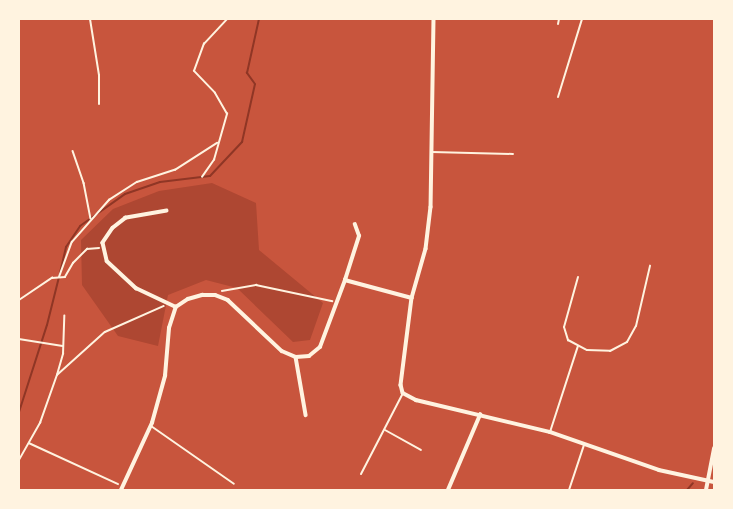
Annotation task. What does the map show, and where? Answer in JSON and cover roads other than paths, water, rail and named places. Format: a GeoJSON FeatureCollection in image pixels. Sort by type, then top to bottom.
{"type":"FeatureCollection","features":[{"type":"Feature","properties":{"kind":"street"},"geometry":{"type":"LineString","coordinates":[[434,19],[430,228],[412,298],[401,385],[403,393],[416,400],[550,432],[659,470],[714,482]]}},
{"type":"Feature","properties":{"kind":"street"},"geometry":{"type":"LineString","coordinates":[[167,211],[126,218],[113,228],[103,243],[106,261],[136,288],[176,307]]}},
{"type":"Feature","properties":{"kind":"street"},"geometry":{"type":"LineString","coordinates":[[121,490],[151,426],[165,376],[169,328],[176,307],[188,299],[215,295],[228,300],[282,351],[296,357],[309,356],[320,347],[345,280],[359,236],[355,225]]}},
{"type":"Feature","properties":{"kind":"street"},"geometry":{"type":"LineString","coordinates":[[345,280],[412,298]]}},
{"type":"Feature","properties":{"kind":"street"},"geometry":{"type":"LineString","coordinates":[[296,357],[306,415]]}},
{"type":"Feature","properties":{"kind":"street"},"geometry":{"type":"LineString","coordinates":[[448,490],[480,415]]}},
{"type":"Feature","properties":{"kind":"street"},"geometry":{"type":"LineString","coordinates":[[706,490],[707,481],[712,470],[714,449]]}},
{"type":"Feature","properties":{"kind":"lane"},"geometry":{"type":"LineString","coordinates":[[90,19],[99,75],[99,104]]}},
{"type":"Feature","properties":{"kind":"lane"},"geometry":{"type":"LineString","coordinates":[[558,24],[559,19]]}},
{"type":"Feature","properties":{"kind":"lane"},"geometry":{"type":"LineString","coordinates":[[558,96],[582,19]]}},
{"type":"Feature","properties":{"kind":"lane"},"geometry":{"type":"LineString","coordinates":[[432,152],[513,154]]}},
{"type":"Feature","properties":{"kind":"lane"},"geometry":{"type":"LineString","coordinates":[[578,277],[564,326],[568,340],[578,346],[610,351],[627,342],[636,326],[650,266]]}},
{"type":"Feature","properties":{"kind":"lane"},"geometry":{"type":"LineString","coordinates":[[550,432],[578,346]]}},
{"type":"Feature","properties":{"kind":"lane"},"geometry":{"type":"LineString","coordinates":[[361,474],[403,393]]}},
{"type":"Feature","properties":{"kind":"lane"},"geometry":{"type":"LineString","coordinates":[[151,426],[234,484]]}},
{"type":"Feature","properties":{"kind":"lane"},"geometry":{"type":"LineString","coordinates":[[385,430],[421,450]]}},
{"type":"Feature","properties":{"kind":"lane"},"geometry":{"type":"LineString","coordinates":[[569,490],[585,444]]}},
{"type":"Feature","properties":{"kind":"waterway"},"geometry":{"type":"LineString","coordinates":[[60,273],[66,247],[80,226],[125,194],[160,182],[210,176],[242,142],[255,84],[247,73],[259,19]]}},
{"type":"Feature","properties":{"kind":"waterway"},"geometry":{"type":"LineString","coordinates":[[19,412],[47,325],[59,277]]}},
{"type":"Feature","properties":{"kind":"waterway"},"geometry":{"type":"LineString","coordinates":[[687,490],[693,483]]}}]}
